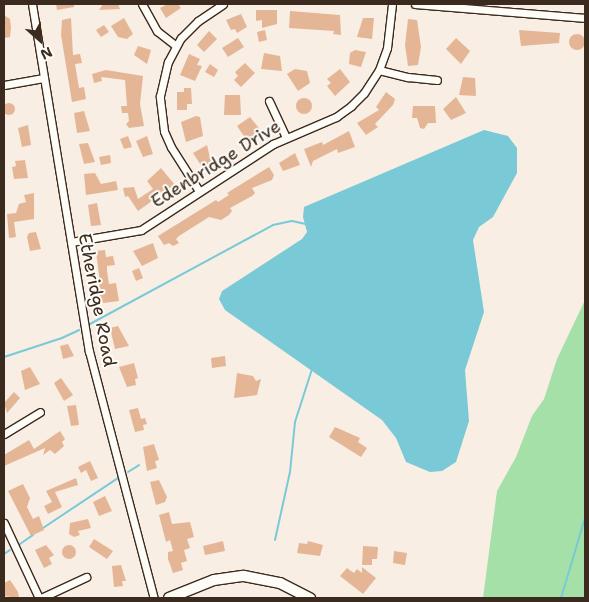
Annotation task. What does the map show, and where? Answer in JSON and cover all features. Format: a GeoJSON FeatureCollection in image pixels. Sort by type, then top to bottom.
{"type":"FeatureCollection","features":[{"type":"Feature","properties":{"kind":"street","name":"Etheridge Road"},"geometry":{"type":"LineString","coordinates":[[32,4],[89,351],[154,598]]}},
{"type":"Feature","properties":{"kind":"street"},"geometry":{"type":"LineString","coordinates":[[142,4],[157,30],[176,46]]}},
{"type":"Feature","properties":{"kind":"street"},"geometry":{"type":"LineString","coordinates":[[199,191],[171,147],[161,113],[163,78],[176,46],[198,21],[223,4]]}},
{"type":"Feature","properties":{"kind":"street","name":"Edenbridge Drive"},"geometry":{"type":"LineString","coordinates":[[71,242],[141,230],[199,191],[286,137],[319,125],[344,111],[364,93],[379,70],[386,48],[392,4]]}},
{"type":"Feature","properties":{"kind":"street"},"geometry":{"type":"LineString","coordinates":[[415,4],[585,18]]}},
{"type":"Feature","properties":{"kind":"street"},"geometry":{"type":"LineString","coordinates":[[379,70],[408,78],[437,80]]}},
{"type":"Feature","properties":{"kind":"street"},"geometry":{"type":"LineString","coordinates":[[4,84],[44,78]]}},
{"type":"Feature","properties":{"kind":"street"},"geometry":{"type":"LineString","coordinates":[[269,101],[286,137]]}},
{"type":"Feature","properties":{"kind":"street"},"geometry":{"type":"LineString","coordinates":[[4,434],[40,412]]}},
{"type":"Feature","properties":{"kind":"street"},"geometry":{"type":"LineString","coordinates":[[4,524],[40,598],[86,577]]}},
{"type":"Feature","properties":{"kind":"street"},"geometry":{"type":"LineString","coordinates":[[169,598],[214,580],[244,576],[280,583],[310,598]]}},
{"type":"Feature","properties":{"kind":"green space"},"geometry":{"type":"Polygon","coordinates":[[[585,300],[585,598],[483,598],[497,491],[516,457],[532,416],[544,399],[557,359],[585,300]]]}},
{"type":"Feature","properties":{"kind":"water"},"geometry":{"type":"Polygon","coordinates":[[[484,130],[508,136],[517,148],[517,173],[493,217],[479,227],[473,240],[484,312],[465,370],[469,421],[456,462],[442,471],[430,472],[406,462],[396,438],[382,420],[225,310],[219,299],[222,291],[302,239],[307,232],[303,217],[304,207],[484,130]]]}},
{"type":"Feature","properties":{"kind":"building"},"geometry":{"type":"Polygon","coordinates":[[[56,4],[74,4],[74,7],[57,10],[56,4]]]}},
{"type":"Feature","properties":{"kind":"building"},"geometry":{"type":"Polygon","coordinates":[[[103,4],[118,4],[120,9],[99,10],[103,4]]]}},
{"type":"Feature","properties":{"kind":"building"},"geometry":{"type":"Polygon","coordinates":[[[168,4],[178,4],[181,8],[166,18],[160,8],[168,4]]]}},
{"type":"Feature","properties":{"kind":"building"},"geometry":{"type":"Polygon","coordinates":[[[256,10],[277,10],[277,24],[262,28],[262,20],[256,21],[256,10]]]}},
{"type":"Feature","properties":{"kind":"building"},"geometry":{"type":"Polygon","coordinates":[[[290,11],[340,15],[341,35],[333,34],[334,31],[289,28],[290,11]]]}},
{"type":"Feature","properties":{"kind":"building"},"geometry":{"type":"Polygon","coordinates":[[[241,14],[247,27],[237,33],[235,29],[231,30],[226,20],[241,14]]]}},
{"type":"Feature","properties":{"kind":"building"},"geometry":{"type":"Polygon","coordinates":[[[4,15],[10,19],[11,27],[10,37],[4,38],[4,15]]]}},
{"type":"Feature","properties":{"kind":"building"},"geometry":{"type":"Polygon","coordinates":[[[71,18],[73,55],[80,54],[82,63],[75,64],[79,88],[84,87],[86,99],[72,102],[61,35],[62,20],[71,18]]]}},
{"type":"Feature","properties":{"kind":"building"},"geometry":{"type":"Polygon","coordinates":[[[124,18],[133,34],[127,39],[118,37],[111,26],[124,18]]]}},
{"type":"Feature","properties":{"kind":"building"},"geometry":{"type":"Polygon","coordinates":[[[363,18],[374,18],[372,39],[357,37],[363,18]]]}},
{"type":"Feature","properties":{"kind":"building"},"geometry":{"type":"Polygon","coordinates":[[[408,19],[417,20],[421,47],[418,65],[408,66],[405,45],[408,19]]]}},
{"type":"Feature","properties":{"kind":"building"},"geometry":{"type":"Polygon","coordinates":[[[104,25],[109,32],[101,37],[96,30],[104,25]]]}},
{"type":"Feature","properties":{"kind":"building"},"geometry":{"type":"Polygon","coordinates":[[[265,30],[267,40],[259,42],[257,32],[265,30]]]}},
{"type":"Feature","properties":{"kind":"building"},"geometry":{"type":"Polygon","coordinates":[[[519,30],[560,33],[559,43],[521,46],[519,30]]]}},
{"type":"Feature","properties":{"kind":"building"},"geometry":{"type":"Polygon","coordinates":[[[209,31],[217,39],[204,52],[197,45],[209,31]]]}},
{"type":"Feature","properties":{"kind":"building"},"geometry":{"type":"Polygon","coordinates":[[[577,34],[585,42],[577,50],[569,42],[577,34]]]}},
{"type":"Feature","properties":{"kind":"building"},"geometry":{"type":"Polygon","coordinates":[[[238,38],[244,47],[228,57],[222,48],[238,38]]]}},
{"type":"Feature","properties":{"kind":"building"},"geometry":{"type":"Polygon","coordinates":[[[456,38],[470,51],[461,64],[446,49],[456,38]]]}},
{"type":"Feature","properties":{"kind":"building"},"geometry":{"type":"Polygon","coordinates":[[[138,46],[151,50],[147,64],[134,55],[138,46]]]}},
{"type":"Feature","properties":{"kind":"building"},"geometry":{"type":"Polygon","coordinates":[[[355,50],[366,52],[361,67],[349,64],[350,53],[355,50]]]}},
{"type":"Feature","properties":{"kind":"building"},"geometry":{"type":"Polygon","coordinates":[[[264,53],[280,56],[282,71],[261,69],[264,53]]]}},
{"type":"Feature","properties":{"kind":"building"},"geometry":{"type":"Polygon","coordinates":[[[189,54],[200,59],[197,65],[202,66],[195,81],[180,75],[189,54]]]}},
{"type":"Feature","properties":{"kind":"building"},"geometry":{"type":"Polygon","coordinates":[[[245,63],[255,73],[241,87],[234,80],[238,76],[235,72],[245,63]]]}},
{"type":"Feature","properties":{"kind":"building"},"geometry":{"type":"Polygon","coordinates":[[[210,64],[218,70],[214,77],[205,72],[210,64]]]}},
{"type":"Feature","properties":{"kind":"building"},"geometry":{"type":"Polygon","coordinates":[[[295,69],[307,71],[310,83],[298,91],[287,74],[295,69]]]}},
{"type":"Feature","properties":{"kind":"building"},"geometry":{"type":"Polygon","coordinates":[[[340,69],[350,82],[335,96],[327,86],[331,83],[327,79],[340,69]]]}},
{"type":"Feature","properties":{"kind":"building"},"geometry":{"type":"Polygon","coordinates":[[[106,70],[143,76],[140,104],[144,126],[129,128],[126,124],[129,121],[128,113],[122,113],[121,106],[127,106],[125,80],[101,77],[102,81],[94,83],[92,74],[106,70]]]}},
{"type":"Feature","properties":{"kind":"building"},"geometry":{"type":"Polygon","coordinates":[[[463,77],[475,78],[476,96],[459,95],[463,77]]]}},
{"type":"Feature","properties":{"kind":"building"},"geometry":{"type":"Polygon","coordinates":[[[184,88],[191,88],[192,104],[187,104],[187,110],[177,110],[177,92],[184,92],[184,88]]]}},
{"type":"Feature","properties":{"kind":"building"},"geometry":{"type":"Polygon","coordinates":[[[386,92],[395,99],[393,105],[375,124],[378,127],[366,135],[357,123],[379,110],[376,107],[386,92]]]}},
{"type":"Feature","properties":{"kind":"building"},"geometry":{"type":"Polygon","coordinates":[[[225,95],[240,95],[241,115],[224,115],[225,95]]]}},
{"type":"Feature","properties":{"kind":"building"},"geometry":{"type":"Polygon","coordinates":[[[456,97],[466,113],[451,120],[443,109],[456,97]]]}},
{"type":"Feature","properties":{"kind":"building"},"geometry":{"type":"Polygon","coordinates":[[[301,98],[307,98],[312,103],[310,112],[301,114],[296,109],[296,103],[301,98]]]}},
{"type":"Feature","properties":{"kind":"building"},"geometry":{"type":"Polygon","coordinates":[[[7,103],[11,103],[15,109],[11,115],[7,115],[3,111],[3,107],[7,103]]]}},
{"type":"Feature","properties":{"kind":"building"},"geometry":{"type":"Polygon","coordinates":[[[413,106],[435,106],[436,123],[428,123],[424,129],[420,128],[417,118],[412,118],[413,106]]]}},
{"type":"Feature","properties":{"kind":"building"},"geometry":{"type":"Polygon","coordinates":[[[84,111],[90,131],[77,133],[74,113],[84,111]]]}},
{"type":"Feature","properties":{"kind":"building"},"geometry":{"type":"Polygon","coordinates":[[[196,116],[200,117],[203,136],[186,142],[181,122],[196,116]]]}},
{"type":"Feature","properties":{"kind":"building"},"geometry":{"type":"Polygon","coordinates":[[[250,117],[263,133],[248,142],[237,126],[250,117]]]}},
{"type":"Feature","properties":{"kind":"building"},"geometry":{"type":"Polygon","coordinates":[[[28,125],[31,145],[22,147],[18,128],[28,125]]]}},
{"type":"Feature","properties":{"kind":"building"},"geometry":{"type":"Polygon","coordinates":[[[349,131],[355,147],[338,153],[337,149],[313,161],[311,167],[304,149],[322,142],[323,145],[349,131]]]}},
{"type":"Feature","properties":{"kind":"building"},"geometry":{"type":"Polygon","coordinates":[[[128,136],[132,147],[124,149],[120,139],[128,136]]]}},
{"type":"Feature","properties":{"kind":"building"},"geometry":{"type":"Polygon","coordinates":[[[147,136],[153,154],[143,157],[136,141],[147,136]]]}},
{"type":"Feature","properties":{"kind":"building"},"geometry":{"type":"Polygon","coordinates":[[[88,143],[95,162],[84,164],[79,144],[88,143]]]}},
{"type":"Feature","properties":{"kind":"building"},"geometry":{"type":"Polygon","coordinates":[[[207,145],[211,162],[202,167],[193,153],[207,145]]]}},
{"type":"Feature","properties":{"kind":"building"},"geometry":{"type":"Polygon","coordinates":[[[295,153],[300,165],[283,171],[279,163],[295,153]]]}},
{"type":"Feature","properties":{"kind":"building"},"geometry":{"type":"Polygon","coordinates":[[[110,155],[111,163],[101,165],[99,157],[110,155]]]}},
{"type":"Feature","properties":{"kind":"building"},"geometry":{"type":"Polygon","coordinates":[[[25,160],[28,178],[14,179],[12,167],[16,166],[15,161],[25,160]]]}},
{"type":"Feature","properties":{"kind":"building"},"geometry":{"type":"Polygon","coordinates":[[[269,167],[274,175],[272,180],[252,188],[255,193],[230,208],[232,211],[229,215],[221,220],[209,217],[179,236],[176,239],[179,243],[173,246],[169,243],[164,245],[158,236],[216,200],[218,202],[229,195],[227,193],[269,167]]]}},
{"type":"Feature","properties":{"kind":"building"},"geometry":{"type":"Polygon","coordinates":[[[161,168],[175,185],[151,198],[152,201],[138,211],[128,196],[125,197],[123,188],[134,187],[138,199],[153,189],[147,181],[161,168]]]}},
{"type":"Feature","properties":{"kind":"building"},"geometry":{"type":"Polygon","coordinates":[[[95,173],[101,184],[116,181],[118,190],[86,195],[84,174],[95,173]]]}},
{"type":"Feature","properties":{"kind":"building"},"geometry":{"type":"Polygon","coordinates":[[[34,193],[34,219],[14,222],[16,237],[9,238],[7,214],[16,213],[19,204],[26,202],[24,195],[34,193]]]}},
{"type":"Feature","properties":{"kind":"building"},"geometry":{"type":"Polygon","coordinates":[[[97,203],[101,225],[91,226],[88,205],[97,203]]]}},
{"type":"Feature","properties":{"kind":"building"},"geometry":{"type":"Polygon","coordinates":[[[36,232],[41,249],[30,251],[27,237],[29,233],[36,232]]]}},
{"type":"Feature","properties":{"kind":"building"},"geometry":{"type":"Polygon","coordinates":[[[153,243],[158,258],[142,266],[133,251],[153,243]]]}},
{"type":"Feature","properties":{"kind":"building"},"geometry":{"type":"Polygon","coordinates":[[[105,250],[106,257],[113,256],[115,265],[107,266],[107,271],[109,284],[116,283],[119,301],[103,303],[98,291],[100,283],[96,251],[105,250]]]}},
{"type":"Feature","properties":{"kind":"building"},"geometry":{"type":"Polygon","coordinates":[[[139,268],[143,278],[136,281],[132,271],[139,268]]]}},
{"type":"Feature","properties":{"kind":"building"},"geometry":{"type":"Polygon","coordinates":[[[118,326],[129,346],[115,349],[110,328],[118,326]]]}},
{"type":"Feature","properties":{"kind":"building"},"geometry":{"type":"Polygon","coordinates":[[[68,344],[74,356],[63,359],[60,346],[68,344]]]}},
{"type":"Feature","properties":{"kind":"building"},"geometry":{"type":"Polygon","coordinates":[[[225,356],[226,366],[212,368],[211,358],[225,356]]]}},
{"type":"Feature","properties":{"kind":"building"},"geometry":{"type":"Polygon","coordinates":[[[134,363],[138,378],[135,379],[136,385],[127,387],[119,367],[134,363]]]}},
{"type":"Feature","properties":{"kind":"building"},"geometry":{"type":"Polygon","coordinates":[[[30,367],[40,384],[25,390],[21,371],[30,367]]]}},
{"type":"Feature","properties":{"kind":"building"},"geometry":{"type":"Polygon","coordinates":[[[237,373],[253,376],[256,381],[261,379],[257,395],[234,398],[237,373]]]}},
{"type":"Feature","properties":{"kind":"building"},"geometry":{"type":"Polygon","coordinates":[[[61,378],[73,395],[64,401],[54,383],[61,378]]]}},
{"type":"Feature","properties":{"kind":"building"},"geometry":{"type":"Polygon","coordinates":[[[14,392],[20,398],[7,413],[4,403],[14,392]]]}},
{"type":"Feature","properties":{"kind":"building"},"geometry":{"type":"Polygon","coordinates":[[[76,405],[79,425],[71,426],[67,406],[76,405]]]}},
{"type":"Feature","properties":{"kind":"building"},"geometry":{"type":"Polygon","coordinates":[[[138,408],[141,419],[145,418],[147,424],[143,425],[144,430],[135,432],[129,410],[138,408]]]}},
{"type":"Feature","properties":{"kind":"building"},"geometry":{"type":"Polygon","coordinates":[[[335,427],[360,438],[358,442],[367,448],[361,457],[329,437],[335,427]]]}},
{"type":"Feature","properties":{"kind":"building"},"geometry":{"type":"Polygon","coordinates":[[[60,431],[65,439],[62,442],[64,446],[55,454],[50,450],[43,455],[45,448],[4,466],[4,455],[29,440],[34,449],[60,431]]]}},
{"type":"Feature","properties":{"kind":"building"},"geometry":{"type":"Polygon","coordinates":[[[154,444],[159,460],[155,461],[157,468],[147,471],[143,447],[154,444]]]}},
{"type":"Feature","properties":{"kind":"building"},"geometry":{"type":"Polygon","coordinates":[[[90,461],[98,478],[91,481],[86,470],[81,473],[78,467],[90,461]]]}},
{"type":"Feature","properties":{"kind":"building"},"geometry":{"type":"Polygon","coordinates":[[[76,478],[78,485],[55,492],[62,507],[48,514],[44,506],[52,502],[46,491],[76,478]]]}},
{"type":"Feature","properties":{"kind":"building"},"geometry":{"type":"Polygon","coordinates":[[[159,480],[167,497],[165,502],[156,505],[150,482],[159,480]]]}},
{"type":"Feature","properties":{"kind":"building"},"geometry":{"type":"Polygon","coordinates":[[[23,484],[30,498],[27,507],[33,519],[39,516],[44,530],[31,536],[8,491],[23,484]]]}},
{"type":"Feature","properties":{"kind":"building"},"geometry":{"type":"Polygon","coordinates":[[[105,496],[112,511],[99,516],[93,502],[105,496]]]}},
{"type":"Feature","properties":{"kind":"building"},"geometry":{"type":"Polygon","coordinates":[[[169,512],[172,524],[190,522],[194,537],[187,539],[190,548],[184,550],[187,561],[181,563],[183,570],[173,573],[168,559],[168,552],[173,551],[170,540],[166,542],[159,515],[169,512]]]}},
{"type":"Feature","properties":{"kind":"building"},"geometry":{"type":"Polygon","coordinates":[[[88,519],[91,528],[78,531],[80,535],[74,537],[69,534],[70,523],[88,519]]]}},
{"type":"Feature","properties":{"kind":"building"},"geometry":{"type":"Polygon","coordinates":[[[94,539],[113,551],[107,559],[89,547],[94,539]]]}},
{"type":"Feature","properties":{"kind":"building"},"geometry":{"type":"Polygon","coordinates":[[[223,541],[225,551],[205,555],[203,546],[223,541]]]}},
{"type":"Feature","properties":{"kind":"building"},"geometry":{"type":"Polygon","coordinates":[[[308,541],[323,545],[320,556],[297,553],[299,543],[307,544],[308,541]]]}},
{"type":"Feature","properties":{"kind":"building"},"geometry":{"type":"Polygon","coordinates":[[[46,545],[54,555],[49,558],[52,564],[44,568],[35,550],[46,545]]]}},
{"type":"Feature","properties":{"kind":"building"},"geometry":{"type":"Polygon","coordinates":[[[66,545],[72,545],[76,552],[72,559],[66,559],[62,555],[62,549],[66,545]]]}},
{"type":"Feature","properties":{"kind":"building"},"geometry":{"type":"Polygon","coordinates":[[[363,546],[378,547],[377,559],[372,559],[372,565],[362,565],[363,546]]]}},
{"type":"Feature","properties":{"kind":"building"},"geometry":{"type":"Polygon","coordinates":[[[394,551],[407,553],[405,565],[393,563],[394,551]]]}},
{"type":"Feature","properties":{"kind":"building"},"geometry":{"type":"Polygon","coordinates":[[[121,565],[126,581],[122,581],[123,586],[114,587],[112,566],[121,565]]]}},
{"type":"Feature","properties":{"kind":"building"},"geometry":{"type":"Polygon","coordinates":[[[362,567],[376,578],[363,594],[340,576],[347,568],[354,573],[357,569],[362,573],[362,567]]]}},
{"type":"Feature","properties":{"kind":"building"},"geometry":{"type":"Polygon","coordinates":[[[10,580],[18,592],[19,598],[4,596],[4,583],[10,580]]]}},
{"type":"Feature","properties":{"kind":"waterway"},"geometry":{"type":"LineString","coordinates":[[90,324],[273,225],[292,221],[306,224]]}},
{"type":"Feature","properties":{"kind":"waterway"},"geometry":{"type":"LineString","coordinates":[[4,357],[62,338],[79,330]]}},
{"type":"Feature","properties":{"kind":"waterway"},"geometry":{"type":"LineString","coordinates":[[275,540],[290,472],[295,422],[312,369]]}},
{"type":"Feature","properties":{"kind":"waterway"},"geometry":{"type":"LineString","coordinates":[[128,472],[139,465]]}},
{"type":"Feature","properties":{"kind":"waterway"},"geometry":{"type":"LineString","coordinates":[[43,528],[118,478]]}},
{"type":"Feature","properties":{"kind":"waterway"},"geometry":{"type":"LineString","coordinates":[[561,598],[585,518]]}},
{"type":"Feature","properties":{"kind":"waterway"},"geometry":{"type":"LineString","coordinates":[[20,544],[33,535]]}},
{"type":"Feature","properties":{"kind":"waterway"},"geometry":{"type":"LineString","coordinates":[[4,554],[10,550]]}}]}
